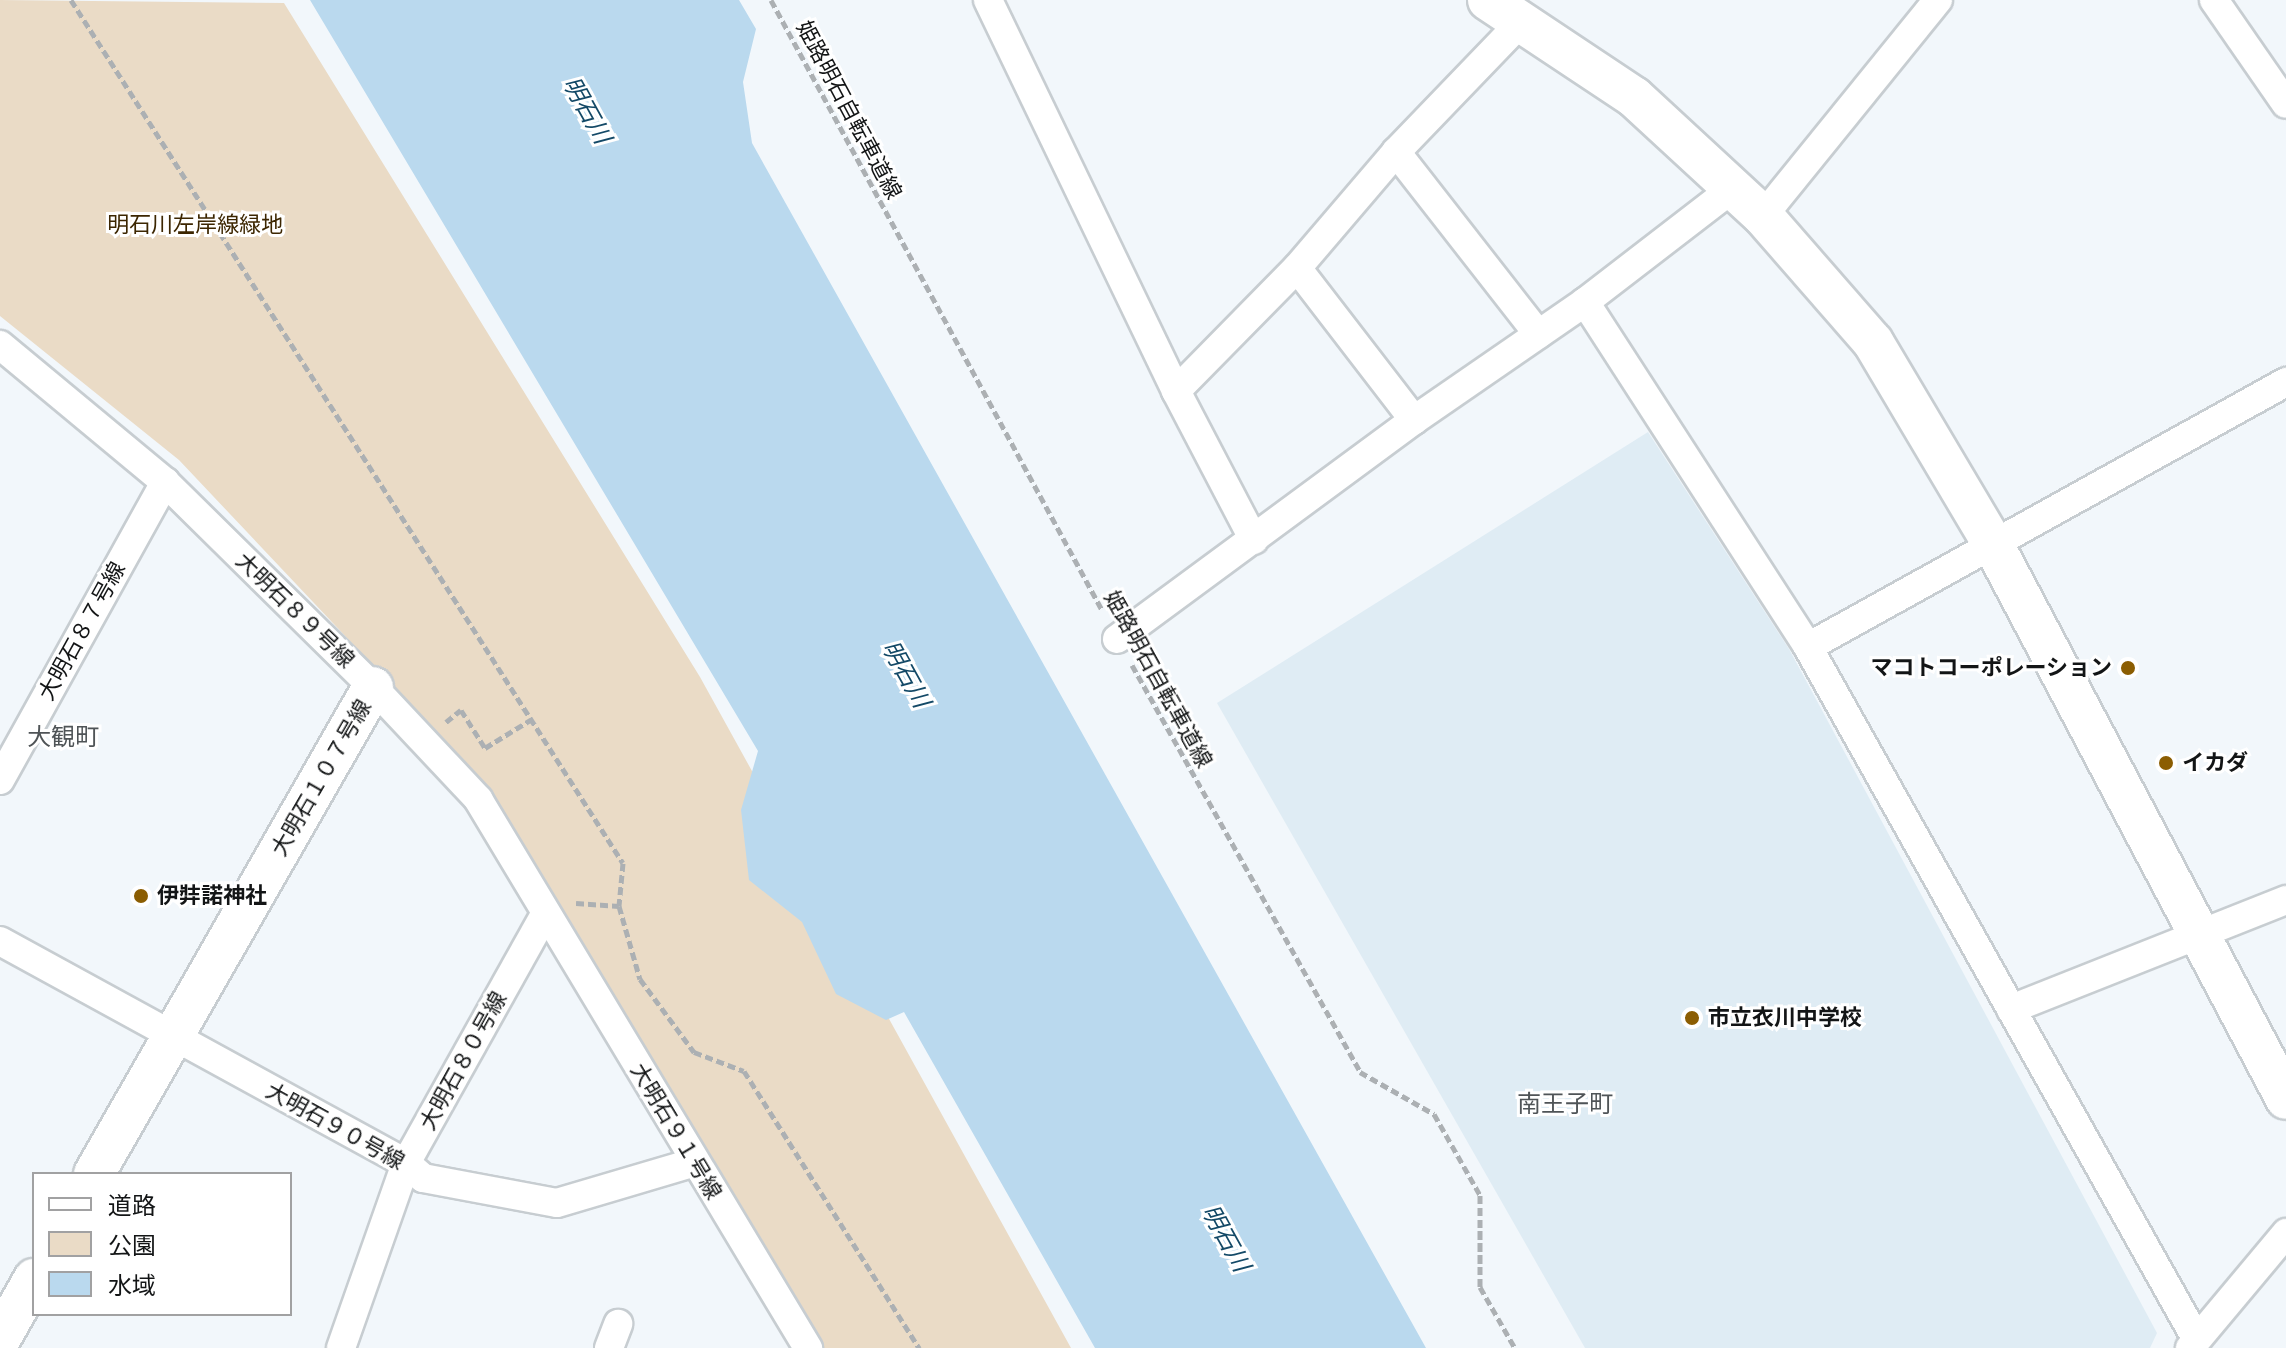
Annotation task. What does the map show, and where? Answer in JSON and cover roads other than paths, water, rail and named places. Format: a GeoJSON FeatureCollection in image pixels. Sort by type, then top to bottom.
{"type":"FeatureCollection","features":[{"type":"Feature","properties":{"kind":"street"},"geometry":{"type":"LineString","coordinates":[[988,0],[1176,391],[1254,540]]}},
{"type":"Feature","properties":{"kind":"street"},"geometry":{"type":"LineString","coordinates":[[1488,0],[1634,97],[1763,216],[1873,342],[1994,546],[2286,1099]]}},
{"type":"Feature","properties":{"kind":"street"},"geometry":{"type":"LineString","coordinates":[[2214,0],[2286,104]]}},
{"type":"Feature","properties":{"kind":"street"},"geometry":{"type":"LineString","coordinates":[[1763,216],[1930,3]]}},
{"type":"Feature","properties":{"kind":"street"},"geometry":{"type":"LineString","coordinates":[[1176,391],[1297,268],[1396,152],[1521,22]]}},
{"type":"Feature","properties":{"kind":"street"},"geometry":{"type":"LineString","coordinates":[[1396,152],[1538,334]]}},
{"type":"Feature","properties":{"kind":"street"},"geometry":{"type":"LineString","coordinates":[[1117,639],[1414,420],[1585,302],[1733,188]]}},
{"type":"Feature","properties":{"kind":"street"},"geometry":{"type":"LineString","coordinates":[[1297,268],[1414,420]]}},
{"type":"Feature","properties":{"kind":"street"},"geometry":{"type":"LineString","coordinates":[[1585,302],[1808,647],[2011,1009],[2193,1343],[2286,1233]]}},
{"type":"Feature","properties":{"kind":"street","name":"大明石８９号線"},"geometry":{"type":"LineString","coordinates":[[0,345],[165,482],[373,687],[478,799],[545,914]]}},
{"type":"Feature","properties":{"kind":"street"},"geometry":{"type":"LineString","coordinates":[[1808,647],[2286,382]]}},
{"type":"Feature","properties":{"kind":"street","name":"大明石８７号線"},"geometry":{"type":"LineString","coordinates":[[0,780],[165,482]]}},
{"type":"Feature","properties":{"kind":"street","name":"大明石１０７号線"},"geometry":{"type":"LineString","coordinates":[[95,1172],[373,687]]}},
{"type":"Feature","properties":{"kind":"street"},"geometry":{"type":"LineString","coordinates":[[2011,1009],[2286,900]]}},
{"type":"Feature","properties":{"kind":"street","name":"大明石９１号線"},"geometry":{"type":"LineString","coordinates":[[545,914],[808,1348]]}},
{"type":"Feature","properties":{"kind":"street","name":"大明石８０号線"},"geometry":{"type":"LineString","coordinates":[[341,1348],[406,1163],[545,914]]}},
{"type":"Feature","properties":{"kind":"street","name":"大明石９０号線"},"geometry":{"type":"LineString","coordinates":[[0,941],[406,1163],[423,1178],[557,1203],[695,1162]]}},
{"type":"Feature","properties":{"kind":"street"},"geometry":{"type":"LineString","coordinates":[[0,1339],[32,1283]]}},
{"type":"Feature","properties":{"kind":"water","name":"明石川"},"geometry":{"type":"Polygon","coordinates":[[[310,0],[739,0],[756,29],[743,82],[752,143],[1426,1348],[1095,1348],[904,1012],[886,1020],[836,994],[802,922],[749,880],[741,810],[758,751],[310,0]]]}},
{"type":"Feature","properties":{"kind":"place","name":"マコトコーポレーション"},"geometry":{"type":"Point","coordinates":[2128,668]}},
{"type":"Feature","properties":{"kind":"place","name":"イカダ"},"geometry":{"type":"Point","coordinates":[2166,763]}},
{"type":"Feature","properties":{"kind":"place","name":"伊弉諾神社"},"geometry":{"type":"Point","coordinates":[141,896]}},
{"type":"Feature","properties":{"kind":"place","name":"市立衣川中学校"},"geometry":{"type":"Point","coordinates":[1692,1018]}},
{"type":"Feature","properties":{"kind":"district","name":"大観町"},"geometry":{"type":"Point","coordinates":[63,737]}},
{"type":"Feature","properties":{"kind":"district","name":"南王子町"},"geometry":{"type":"Point","coordinates":[1565,1104]}},
{"type":"Feature","properties":{"kind":"park label","name":"明石川左岸線緑地"},"geometry":{"type":"Point","coordinates":[195,225]}}]}
